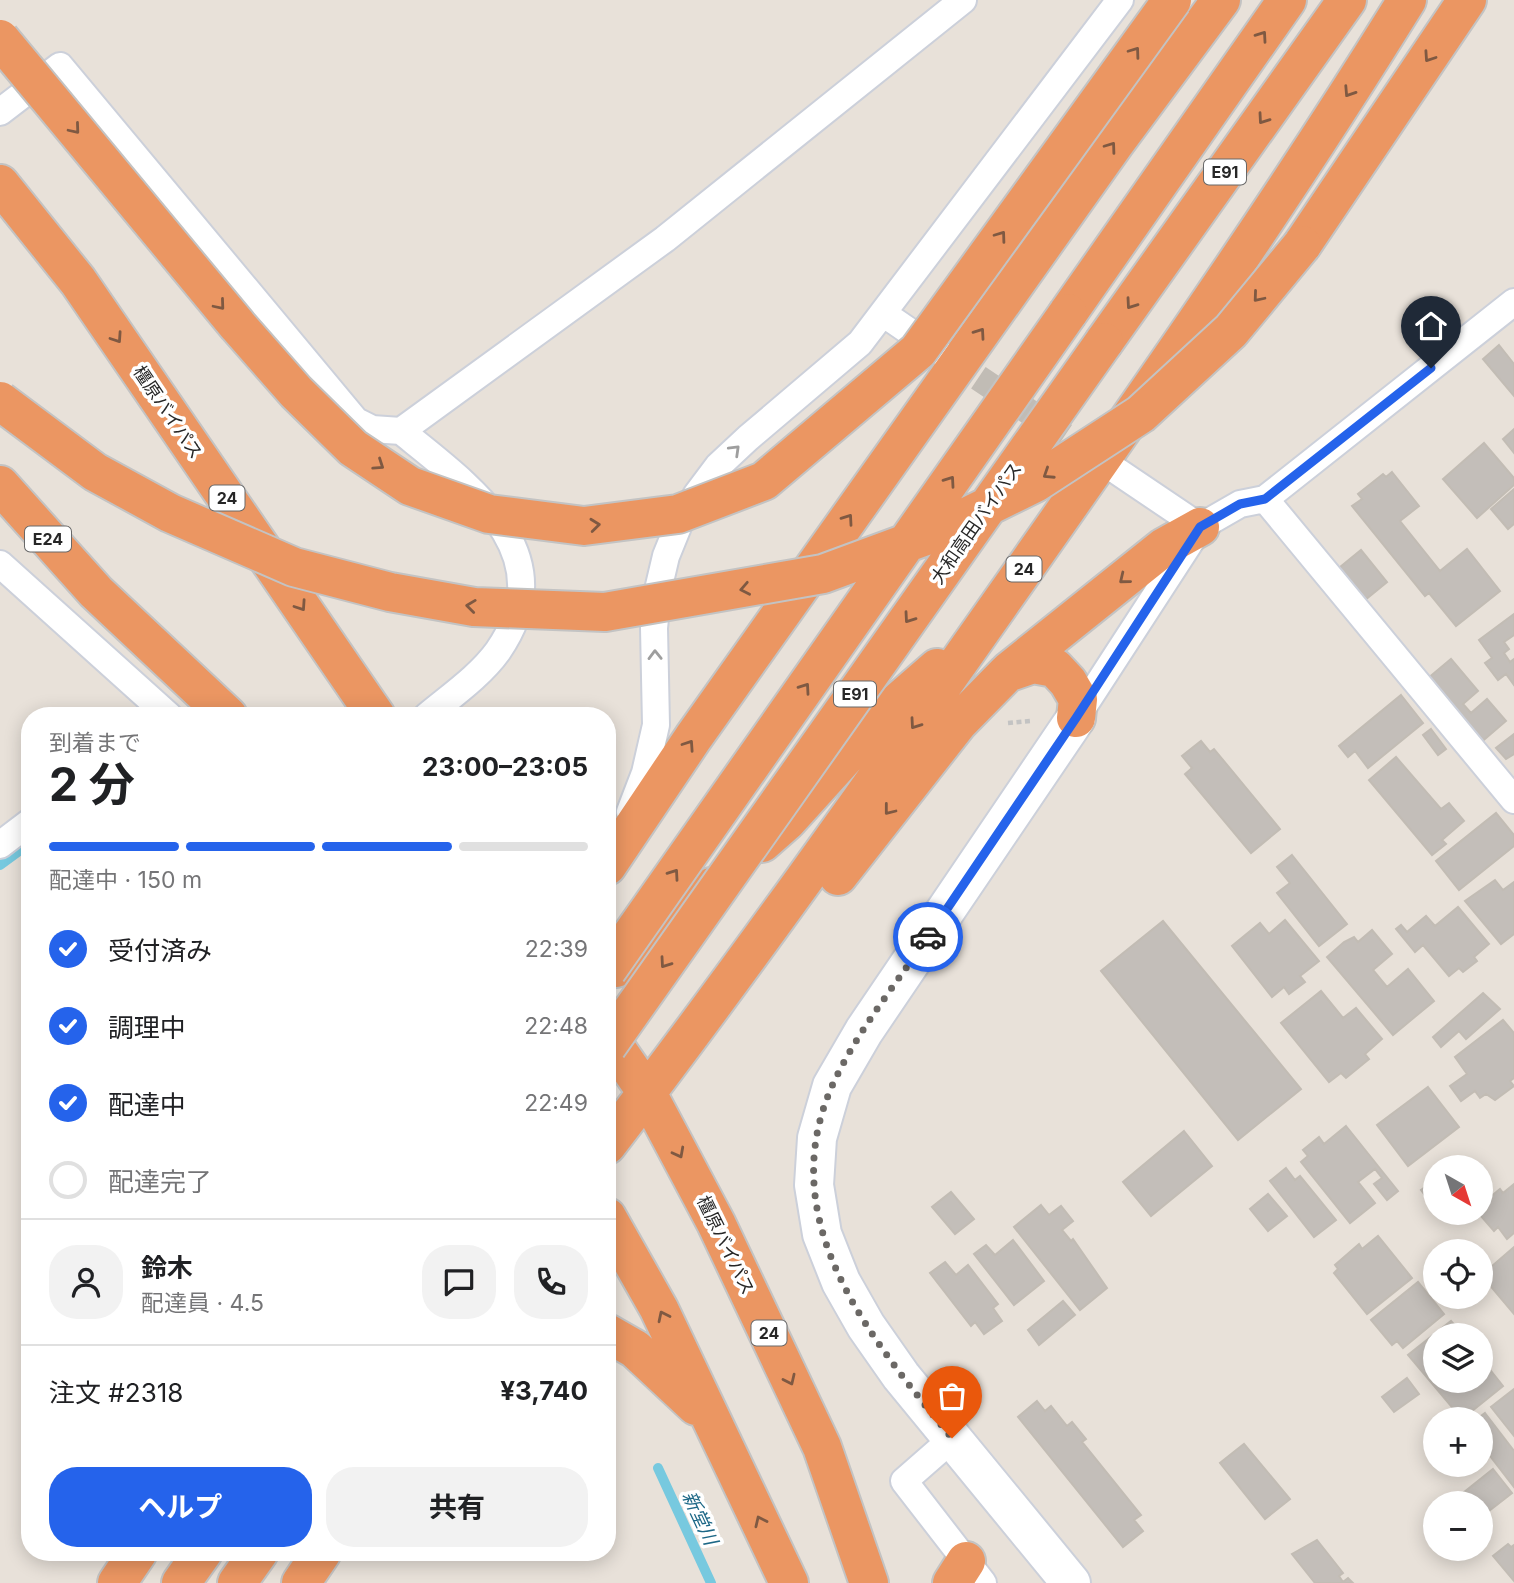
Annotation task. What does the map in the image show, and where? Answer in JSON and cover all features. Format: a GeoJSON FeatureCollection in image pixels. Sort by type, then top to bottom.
{"type":"FeatureCollection","features":[{"type":"Feature","properties":{"kind":"highway"},"geometry":{"type":"LineString","coordinates":[[0,39],[238,326],[296,392],[353,448],[411,486],[489,514],[584,526],[678,514],[764,481],[918,351],[1172,0]]}},
{"type":"Feature","properties":{"kind":"highway"},"geometry":{"type":"LineString","coordinates":[[616,854],[693,738],[1091,176],[1221,0]]}},
{"type":"Feature","properties":{"kind":"highway","name":"E91"},"geometry":{"type":"LineString","coordinates":[[616,957],[1287,0]]}},
{"type":"Feature","properties":{"kind":"highway","name":"24"},"geometry":{"type":"LineString","coordinates":[[647,1093],[835,837],[1226,282],[1407,0]]}},
{"type":"Feature","properties":{"kind":"highway"},"geometry":{"type":"LineString","coordinates":[[0,401],[94,472],[170,513],[294,566],[390,592],[474,607],[605,612],[823,574],[934,533],[1035,483],[1141,414],[1231,331],[1302,245],[1467,0]]}},
{"type":"Feature","properties":{"kind":"highway","name":"大和高田バイパス"},"geometry":{"type":"LineString","coordinates":[[616,1033],[1346,1]]}},
{"type":"Feature","properties":{"kind":"highway","name":"橿原バイパス"},"geometry":{"type":"LineString","coordinates":[[0,184],[78,281],[370,707]]}},
{"type":"Feature","properties":{"kind":"highway","name":"E24"},"geometry":{"type":"LineString","coordinates":[[0,485],[96,592],[218,707]]}},
{"type":"Feature","properties":{"kind":"highway"},"geometry":{"type":"LineString","coordinates":[[616,1133],[647,1093],[758,978],[958,723],[1007,673],[1164,547],[1200,527]]}},
{"type":"Feature","properties":{"kind":"highway"},"geometry":{"type":"LineString","coordinates":[[616,968],[787,821],[884,714],[981,631]]}},
{"type":"Feature","properties":{"kind":"highway"},"geometry":{"type":"LineString","coordinates":[[1007,673],[1033,664],[1055,668],[1078,699],[1076,718]]}},
{"type":"Feature","properties":{"kind":"highway","name":"橿原バイパス"},"geometry":{"type":"LineString","coordinates":[[616,1048],[647,1093],[716,1223],[822,1447],[869,1583]]}},
{"type":"Feature","properties":{"kind":"highway"},"geometry":{"type":"LineString","coordinates":[[616,1233],[659,1308],[789,1583]]}},
{"type":"Feature","properties":{"kind":"highway"},"geometry":{"type":"LineString","coordinates":[[616,1338],[635,1349],[713,1422]]}},
{"type":"Feature","properties":{"kind":"highway"},"geometry":{"type":"LineString","coordinates":[[117,1583],[132,1561]]}},
{"type":"Feature","properties":{"kind":"highway"},"geometry":{"type":"LineString","coordinates":[[181,1583],[197,1561]]}},
{"type":"Feature","properties":{"kind":"highway"},"geometry":{"type":"LineString","coordinates":[[237,1583],[253,1561]]}},
{"type":"Feature","properties":{"kind":"highway"},"geometry":{"type":"LineString","coordinates":[[301,1583],[316,1561]]}},
{"type":"Feature","properties":{"kind":"street"},"geometry":{"type":"LineString","coordinates":[[401,431],[665,239],[963,0]]}},
{"type":"Feature","properties":{"kind":"street"},"geometry":{"type":"LineString","coordinates":[[616,845],[653,747],[656,725],[654,628],[658,590],[666,556],[679,524],[718,466],[748,438],[835,368],[884,314],[1115,2]]}},
{"type":"Feature","properties":{"kind":"street"},"geometry":{"type":"LineString","coordinates":[[0,112],[60,66],[356,421],[372,429],[401,431],[482,499],[501,522],[513,544],[519,578],[515,614],[496,653],[437,707]]}},
{"type":"Feature","properties":{"kind":"street"},"geometry":{"type":"LineString","coordinates":[[1071,1583],[887,1356],[841,1282],[822,1234],[814,1185],[817,1138],[832,1086],[864,1031],[1076,718],[1200,527],[1240,504],[1265,499],[1514,302]]}},
{"type":"Feature","properties":{"kind":"street"},"geometry":{"type":"LineString","coordinates":[[884,314],[942,354]]}},
{"type":"Feature","properties":{"kind":"street"},"geometry":{"type":"LineString","coordinates":[[1114,468],[1200,527]]}},
{"type":"Feature","properties":{"kind":"street"},"geometry":{"type":"LineString","coordinates":[[1265,499],[1514,800]]}},
{"type":"Feature","properties":{"kind":"street"},"geometry":{"type":"LineString","coordinates":[[0,564],[159,707]]}},
{"type":"Feature","properties":{"kind":"street"},"geometry":{"type":"LineString","coordinates":[[0,845],[21,829]]}},
{"type":"Feature","properties":{"kind":"street"},"geometry":{"type":"LineString","coordinates":[[952,1438],[904,1481],[967,1576]]}},
{"type":"Feature","properties":{"kind":"building"},"geometry":{"type":"Polygon","coordinates":[[[1499,345],[1514,364],[1514,396],[1483,359],[1499,345]]]}},
{"type":"Feature","properties":{"kind":"building"},"geometry":{"type":"Polygon","coordinates":[[[1514,429],[1514,453],[1503,439],[1514,429]]]}},
{"type":"Feature","properties":{"kind":"building"},"geometry":{"type":"Polygon","coordinates":[[[1484,443],[1514,478],[1514,485],[1477,518],[1443,479],[1484,443]]]}},
{"type":"Feature","properties":{"kind":"building"},"geometry":{"type":"Polygon","coordinates":[[[1392,472],[1419,506],[1400,521],[1440,571],[1467,549],[1500,591],[1456,626],[1429,593],[1425,596],[1352,506],[1362,499],[1358,494],[1383,474],[1386,477],[1392,472]]]}},
{"type":"Feature","properties":{"kind":"building"},"geometry":{"type":"Polygon","coordinates":[[[1514,489],[1514,524],[1508,529],[1491,509],[1514,489]]]}},
{"type":"Feature","properties":{"kind":"building"},"geometry":{"type":"Polygon","coordinates":[[[1361,550],[1387,582],[1365,600],[1339,568],[1361,550]]]}},
{"type":"Feature","properties":{"kind":"building"},"geometry":{"type":"Polygon","coordinates":[[[1514,614],[1514,635],[1504,642],[1509,649],[1504,653],[1510,662],[1514,659],[1514,685],[1506,674],[1498,680],[1485,663],[1492,658],[1479,640],[1514,614]]]}},
{"type":"Feature","properties":{"kind":"building"},"geometry":{"type":"Polygon","coordinates":[[[1451,659],[1478,691],[1463,704],[1471,713],[1487,699],[1506,721],[1479,744],[1426,680],[1451,659]]]}},
{"type":"Feature","properties":{"kind":"building"},"geometry":{"type":"Polygon","coordinates":[[[1401,695],[1423,723],[1368,768],[1355,751],[1348,757],[1339,746],[1401,695]]]}},
{"type":"Feature","properties":{"kind":"building"},"geometry":{"type":"Polygon","coordinates":[[[1431,729],[1446,749],[1438,755],[1423,735],[1431,729]]]}},
{"type":"Feature","properties":{"kind":"building"},"geometry":{"type":"Polygon","coordinates":[[[1514,734],[1514,754],[1506,759],[1496,748],[1514,734]]]}},
{"type":"Feature","properties":{"kind":"building"},"geometry":{"type":"Polygon","coordinates":[[[1201,741],[1210,752],[1214,749],[1280,829],[1251,853],[1185,774],[1192,768],[1182,756],[1201,741]]]}},
{"type":"Feature","properties":{"kind":"building"},"geometry":{"type":"Polygon","coordinates":[[[1396,757],[1441,809],[1449,803],[1464,821],[1442,840],[1446,844],[1432,855],[1369,780],[1396,757]]]}},
{"type":"Feature","properties":{"kind":"building"},"geometry":{"type":"Polygon","coordinates":[[[1496,813],[1514,835],[1514,846],[1459,890],[1436,861],[1496,813]]]}},
{"type":"Feature","properties":{"kind":"building"},"geometry":{"type":"Polygon","coordinates":[[[1292,855],[1347,924],[1319,946],[1277,893],[1290,883],[1277,867],[1292,855]]]}},
{"type":"Feature","properties":{"kind":"building"},"geometry":{"type":"Polygon","coordinates":[[[1495,880],[1503,890],[1514,882],[1514,934],[1501,944],[1465,901],[1495,880]]]}},
{"type":"Feature","properties":{"kind":"building"},"geometry":{"type":"Polygon","coordinates":[[[1458,907],[1489,944],[1474,957],[1477,961],[1463,972],[1459,968],[1449,976],[1423,945],[1415,952],[1396,929],[1401,925],[1407,932],[1426,916],[1435,926],[1458,907]]]}},
{"type":"Feature","properties":{"kind":"building"},"geometry":{"type":"Polygon","coordinates":[[[1285,920],[1319,961],[1300,976],[1305,982],[1289,994],[1284,987],[1272,997],[1232,946],[1260,923],[1269,934],[1285,920]]]}},
{"type":"Feature","properties":{"kind":"building"},"geometry":{"type":"Polygon","coordinates":[[[1163,921],[1301,1089],[1238,1140],[1101,971],[1163,921]]]}},
{"type":"Feature","properties":{"kind":"building"},"geometry":{"type":"Polygon","coordinates":[[[1372,930],[1392,954],[1373,970],[1387,987],[1408,969],[1434,1001],[1393,1035],[1327,957],[1344,942],[1354,937],[1358,942],[1372,930]]]}},
{"type":"Feature","properties":{"kind":"building"},"geometry":{"type":"Polygon","coordinates":[[[1321,991],[1343,1018],[1356,1008],[1382,1039],[1365,1054],[1369,1059],[1346,1078],[1341,1073],[1329,1082],[1281,1023],[1321,991]]]}},
{"type":"Feature","properties":{"kind":"building"},"geometry":{"type":"Polygon","coordinates":[[[1483,993],[1500,1009],[1466,1039],[1459,1031],[1441,1047],[1433,1037],[1483,993]]]}},
{"type":"Feature","properties":{"kind":"building"},"geometry":{"type":"Polygon","coordinates":[[[1503,1020],[1514,1033],[1514,1078],[1510,1081],[1514,1086],[1495,1100],[1486,1094],[1480,1098],[1475,1091],[1461,1101],[1450,1086],[1467,1074],[1455,1057],[1503,1020]]]}},
{"type":"Feature","properties":{"kind":"building"},"geometry":{"type":"Polygon","coordinates":[[[1428,1087],[1459,1127],[1408,1166],[1377,1125],[1428,1087]]]}},
{"type":"Feature","properties":{"kind":"building"},"geometry":{"type":"Polygon","coordinates":[[[1346,1126],[1398,1191],[1387,1200],[1374,1184],[1382,1178],[1375,1169],[1358,1182],[1375,1203],[1350,1223],[1301,1162],[1308,1156],[1303,1150],[1319,1137],[1324,1144],[1346,1126]]]}},
{"type":"Feature","properties":{"kind":"building"},"geometry":{"type":"Polygon","coordinates":[[[1184,1131],[1212,1166],[1151,1216],[1123,1182],[1184,1131]]]}},
{"type":"Feature","properties":{"kind":"building"},"geometry":{"type":"Polygon","coordinates":[[[1286,1168],[1295,1180],[1300,1176],[1336,1220],[1314,1237],[1270,1181],[1286,1168]]]}},
{"type":"Feature","properties":{"kind":"building"},"geometry":{"type":"Polygon","coordinates":[[[1514,1184],[1514,1233],[1507,1239],[1498,1227],[1494,1231],[1489,1225],[1493,1225],[1493,1195],[1500,1189],[1503,1193],[1514,1184]]]}},
{"type":"Feature","properties":{"kind":"building"},"geometry":{"type":"Polygon","coordinates":[[[951,1192],[974,1219],[955,1234],[932,1207],[951,1192]]]}},
{"type":"Feature","properties":{"kind":"building"},"geometry":{"type":"Polygon","coordinates":[[[1268,1194],[1287,1216],[1268,1231],[1250,1209],[1268,1194]]]}},
{"type":"Feature","properties":{"kind":"building"},"geometry":{"type":"Polygon","coordinates":[[[1041,1205],[1049,1215],[1061,1206],[1073,1221],[1062,1230],[1071,1241],[1073,1239],[1107,1288],[1080,1310],[1014,1227],[1041,1205]]]}},
{"type":"Feature","properties":{"kind":"building"},"geometry":{"type":"Polygon","coordinates":[[[1378,1236],[1412,1278],[1367,1314],[1334,1273],[1338,1269],[1335,1265],[1359,1244],[1362,1249],[1378,1236]]]}},
{"type":"Feature","properties":{"kind":"building"},"geometry":{"type":"Polygon","coordinates":[[[1013,1240],[1044,1281],[1014,1305],[974,1254],[986,1245],[995,1255],[1013,1240]]]}},
{"type":"Feature","properties":{"kind":"building"},"geometry":{"type":"Polygon","coordinates":[[[1514,1247],[1514,1314],[1493,1289],[1493,1265],[1514,1247]]]}},
{"type":"Feature","properties":{"kind":"building"},"geometry":{"type":"Polygon","coordinates":[[[945,1262],[956,1275],[968,1265],[998,1304],[993,1308],[1002,1321],[984,1334],[975,1322],[971,1326],[930,1273],[945,1262]]]}},
{"type":"Feature","properties":{"kind":"building"},"geometry":{"type":"Polygon","coordinates":[[[1418,1282],[1423,1288],[1423,1309],[1440,1309],[1444,1314],[1433,1323],[1423,1323],[1423,1331],[1403,1348],[1397,1341],[1392,1345],[1371,1320],[1418,1282]]]}},
{"type":"Feature","properties":{"kind":"building"},"geometry":{"type":"Polygon","coordinates":[[[1063,1301],[1075,1315],[1039,1345],[1028,1330],[1063,1301]]]}},
{"type":"Feature","properties":{"kind":"building"},"geometry":{"type":"Polygon","coordinates":[[[1423,1343],[1423,1373],[1408,1355],[1423,1343]]]}},
{"type":"Feature","properties":{"kind":"building"},"geometry":{"type":"Polygon","coordinates":[[[1493,1373],[1503,1386],[1477,1407],[1452,1407],[1440,1393],[1493,1393],[1493,1373]]]}},
{"type":"Feature","properties":{"kind":"building"},"geometry":{"type":"Polygon","coordinates":[[[1407,1378],[1419,1394],[1394,1412],[1382,1397],[1407,1378]]]}},
{"type":"Feature","properties":{"kind":"building"},"geometry":{"type":"Polygon","coordinates":[[[1514,1389],[1514,1436],[1493,1407],[1514,1389]]]}},
{"type":"Feature","properties":{"kind":"building"},"geometry":{"type":"Polygon","coordinates":[[[1037,1401],[1045,1411],[1051,1406],[1067,1426],[1072,1422],[1086,1439],[1082,1442],[1141,1515],[1134,1520],[1143,1531],[1123,1547],[1018,1417],[1037,1401]]]}},
{"type":"Feature","properties":{"kind":"building"},"geometry":{"type":"Polygon","coordinates":[[[1493,1423],[1514,1451],[1514,1487],[1493,1460],[1493,1423]]]}},
{"type":"Feature","properties":{"kind":"building"},"geometry":{"type":"Polygon","coordinates":[[[1244,1444],[1290,1499],[1265,1519],[1220,1463],[1244,1444]]]}},
{"type":"Feature","properties":{"kind":"building"},"geometry":{"type":"Polygon","coordinates":[[[1493,1469],[1512,1493],[1493,1508],[1493,1491],[1466,1491],[1483,1477],[1493,1477],[1493,1469]]]}},
{"type":"Feature","properties":{"kind":"building"},"geometry":{"type":"Polygon","coordinates":[[[1317,1540],[1343,1573],[1339,1576],[1343,1582],[1348,1578],[1353,1583],[1315,1583],[1292,1554],[1317,1540]]]}},
{"type":"Feature","properties":{"kind":"building"},"geometry":{"type":"Polygon","coordinates":[[[1508,1544],[1511,1547],[1514,1545],[1514,1581],[1493,1556],[1508,1544]]]}},
{"type":"Feature","properties":{"kind":"waterway","name":"新堂川"},"geometry":{"type":"LineString","coordinates":[[0,865],[21,850]]}},
{"type":"Feature","properties":{"kind":"waterway","name":"新堂川"},"geometry":{"type":"LineString","coordinates":[[658,1468],[711,1583]]}},
{"type":"Feature","properties":{"kind":"tunnel"},"geometry":{"type":"LineString","coordinates":[[946,356],[1098,458]]}},
{"type":"Feature","properties":{"kind":"way so far"},"geometry":{"type":"LineString","coordinates":[[928,937],[864,1031],[832,1086],[817,1138],[814,1185],[822,1234],[841,1282],[866,1326],[901,1376],[952,1438]]}},
{"type":"Feature","properties":{"kind":"route"},"geometry":{"type":"LineString","coordinates":[[928,937],[1076,718],[1200,527],[1240,504],[1265,499],[1431,368]]}}]}
